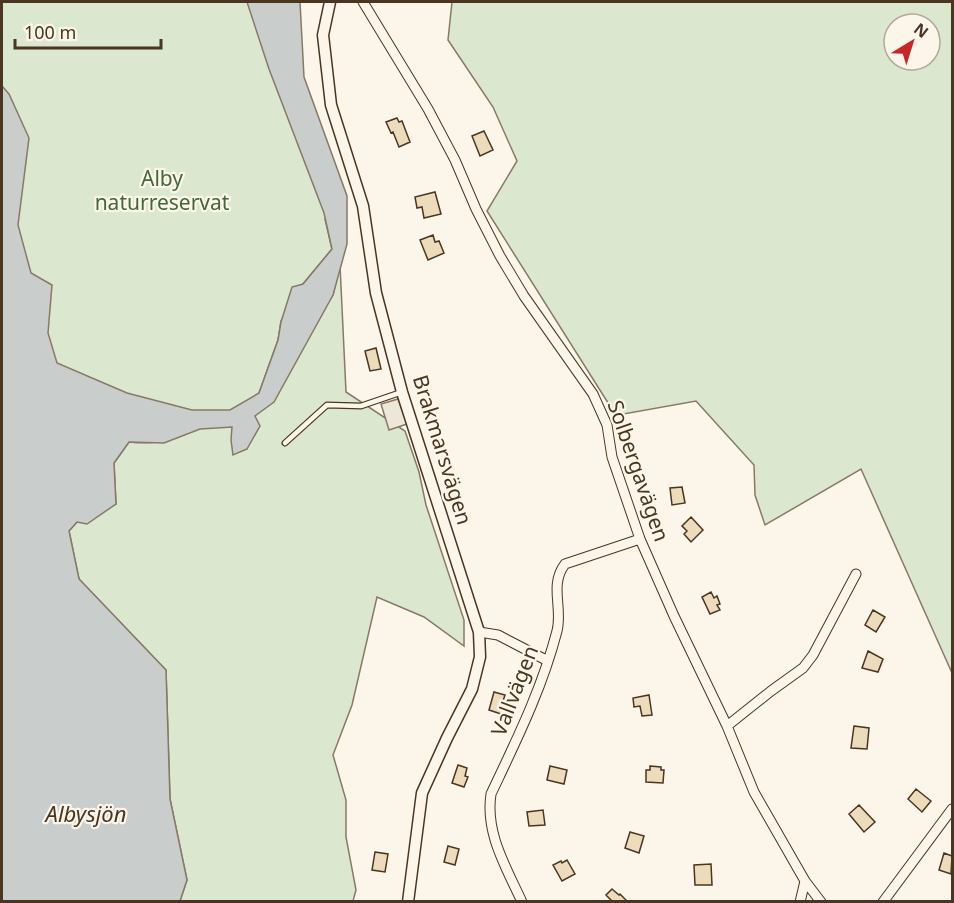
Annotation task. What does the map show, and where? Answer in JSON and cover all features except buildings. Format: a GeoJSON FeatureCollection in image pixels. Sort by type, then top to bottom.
{"type":"FeatureCollection","features":[{"type":"Feature","properties":{"kind":"street","name":"Brakmarsvägen"},"geometry":{"type":"LineString","coordinates":[[330,2],[323,35],[331,105],[363,206],[376,293],[402,392],[479,632],[480,657],[472,689],[422,793],[408,902]]}},
{"type":"Feature","properties":{"kind":"street","name":"Solbergavägen"},"geometry":{"type":"LineString","coordinates":[[363,2],[428,109],[506,266],[524,296],[593,394],[607,425],[612,458],[640,539],[727,726],[754,792],[805,881],[821,902]]}},
{"type":"Feature","properties":{"kind":"street","name":"Vallvägen"},"geometry":{"type":"LineString","coordinates":[[522,902],[492,832],[489,809],[491,794],[534,704],[558,628],[559,610],[556,585],[560,571],[565,564],[640,539]]}},
{"type":"Feature","properties":{"kind":"street"},"geometry":{"type":"LineString","coordinates":[[727,726],[803,668],[813,655],[856,574]]}},
{"type":"Feature","properties":{"kind":"street"},"geometry":{"type":"LineString","coordinates":[[479,632],[498,635],[548,661]]}},
{"type":"Feature","properties":{"kind":"street"},"geometry":{"type":"LineString","coordinates":[[884,902],[952,809]]}},
{"type":"Feature","properties":{"kind":"street"},"geometry":{"type":"LineString","coordinates":[[800,902],[805,881]]}},
{"type":"Feature","properties":{"kind":"lane"},"geometry":{"type":"LineString","coordinates":[[285,443],[327,405],[361,406],[402,392]]}},
{"type":"Feature","properties":{"kind":"green space","name":"Alby naturreservat"},"geometry":{"type":"Polygon","coordinates":[[[2,2],[296,2],[270,7],[335,198],[325,219],[332,249],[303,284],[281,321],[278,340],[259,393],[233,454],[247,449],[254,417],[333,295],[340,265],[346,392],[405,431],[419,472],[426,505],[464,620],[464,646],[424,617],[377,597],[352,705],[333,755],[346,800],[346,837],[356,890],[353,901],[180,901],[187,880],[170,799],[166,670],[79,579],[69,531],[77,522],[116,504],[114,463],[129,442],[158,442],[185,434],[75,401],[2,757],[2,2]]]}},
{"type":"Feature","properties":{"kind":"green space"},"geometry":{"type":"Polygon","coordinates":[[[452,2],[952,2],[952,673],[861,469],[765,525],[755,495],[754,465],[696,401],[618,415],[610,406],[487,211],[517,161],[493,107],[448,40],[452,2]]]}},
{"type":"Feature","properties":{"kind":"shaded area"},"geometry":{"type":"Polygon","coordinates":[[[398,399],[407,424],[389,430],[381,404],[398,399]]]}},
{"type":"Feature","properties":{"kind":"water","name":"Albysjön"},"geometry":{"type":"Polygon","coordinates":[[[247,2],[300,2],[304,77],[347,196],[347,244],[333,295],[274,402],[255,416],[260,426],[247,449],[233,455],[232,427],[200,429],[164,443],[129,442],[114,463],[116,504],[87,524],[77,522],[69,531],[79,579],[166,670],[170,799],[187,880],[180,901],[2,901],[2,86],[9,94],[29,138],[18,225],[31,273],[52,285],[48,333],[57,363],[127,393],[192,410],[230,410],[259,393],[278,340],[292,287],[303,284],[332,249],[324,213],[269,69],[247,2]]]}}]}
